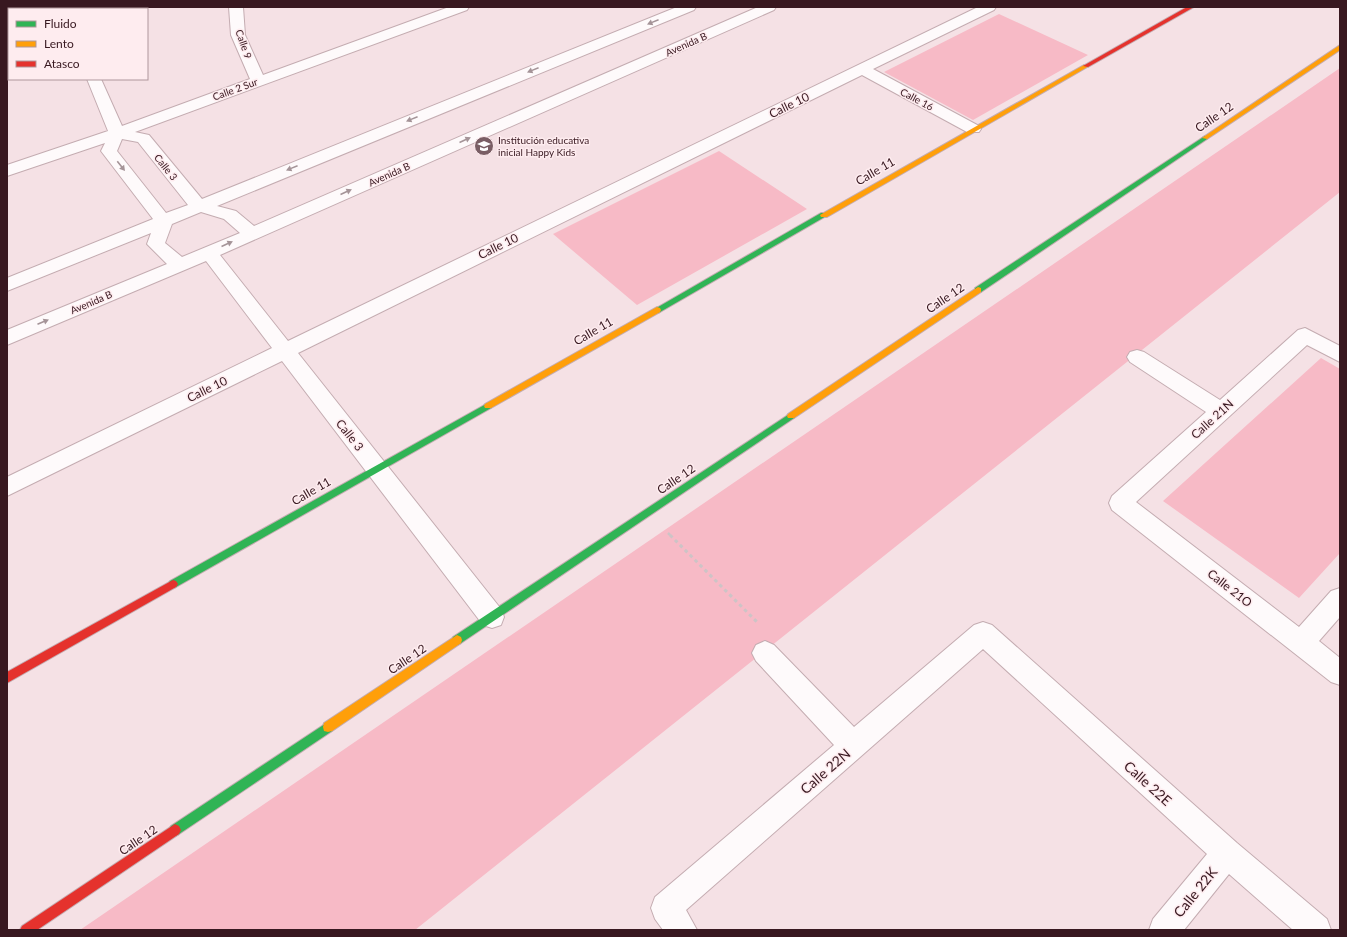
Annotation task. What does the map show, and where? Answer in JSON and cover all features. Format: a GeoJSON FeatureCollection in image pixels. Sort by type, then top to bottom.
{"type":"FeatureCollection","features":[{"type":"Feature","properties":{"kind":"street","name":"Calle 2 Sur"},"geometry":{"type":"LineString","coordinates":[[7,171],[117,133],[258,80],[462,7]]}},
{"type":"Feature","properties":{"kind":"street"},"geometry":{"type":"LineString","coordinates":[[7,285],[689,7]]}},
{"type":"Feature","properties":{"kind":"street","name":"Avenida B"},"geometry":{"type":"LineString","coordinates":[[7,338],[209,253],[769,7]]}},
{"type":"Feature","properties":{"kind":"street","name":"Calle 10"},"geometry":{"type":"LineString","coordinates":[[7,487],[284,350],[989,7]]}},
{"type":"Feature","properties":{"kind":"street","name":"Calle 11"},"geometry":{"type":"LineString","coordinates":[[7,678],[973,129],[1191,7]]}},
{"type":"Feature","properties":{"kind":"street","name":"Calle 9"},"geometry":{"type":"LineString","coordinates":[[240,8],[238,35],[258,80]]}},
{"type":"Feature","properties":{"kind":"street","name":"Calle 12"},"geometry":{"type":"LineString","coordinates":[[26,930],[1340,47]]}},
{"type":"Feature","properties":{"kind":"street","name":"Calle 16"},"geometry":{"type":"LineString","coordinates":[[862,70],[973,129]]}},
{"type":"Feature","properties":{"kind":"street"},"geometry":{"type":"LineString","coordinates":[[94,80],[96,89],[117,133],[109,151],[164,222]]}},
{"type":"Feature","properties":{"kind":"street","name":"Calle 3"},"geometry":{"type":"LineString","coordinates":[[117,133],[143,138],[198,206]]}},
{"type":"Feature","properties":{"kind":"street"},"geometry":{"type":"LineString","coordinates":[[198,206],[230,215],[252,234]]}},
{"type":"Feature","properties":{"kind":"street"},"geometry":{"type":"LineString","coordinates":[[164,222],[156,244],[180,265]]}},
{"type":"Feature","properties":{"kind":"street","name":"Calle 3"},"geometry":{"type":"LineString","coordinates":[[209,253],[492,617]]}},
{"type":"Feature","properties":{"kind":"street","name":"Calle 21N"},"geometry":{"type":"LineString","coordinates":[[1120,503],[1305,335],[1340,355]]}},
{"type":"Feature","properties":{"kind":"street"},"geometry":{"type":"LineString","coordinates":[[1137,357],[1221,410]]}},
{"type":"Feature","properties":{"kind":"street","name":"Calle 21O"},"geometry":{"type":"LineString","coordinates":[[1120,503],[1340,673]]}},
{"type":"Feature","properties":{"kind":"street"},"geometry":{"type":"LineString","coordinates":[[1301,643],[1340,599]]}},
{"type":"Feature","properties":{"kind":"street","name":"Calle 22N"},"geometry":{"type":"LineString","coordinates":[[674,919],[854,746],[982,633]]}},
{"type":"Feature","properties":{"kind":"street","name":"Calle 22E"},"geometry":{"type":"LineString","coordinates":[[982,633],[1227,853],[1316,930]]}},
{"type":"Feature","properties":{"kind":"street"},"geometry":{"type":"LineString","coordinates":[[764,653],[854,746]]}},
{"type":"Feature","properties":{"kind":"street","name":"Calle 22K"},"geometry":{"type":"LineString","coordinates":[[1164,930],[1227,853]]}},
{"type":"Feature","properties":{"kind":"path"},"geometry":{"type":"LineString","coordinates":[[647,513],[760,626]]}},
{"type":"Feature","properties":{"kind":"shaded area"},"geometry":{"type":"Polygon","coordinates":[[[999,14],[1088,55],[973,120],[884,72],[999,14]]]}},
{"type":"Feature","properties":{"kind":"shaded area"},"geometry":{"type":"Polygon","coordinates":[[[1340,68],[1340,192],[415,930],[80,930],[1340,68]]]}},
{"type":"Feature","properties":{"kind":"shaded area"},"geometry":{"type":"Polygon","coordinates":[[[719,151],[807,209],[637,305],[553,234],[719,151]]]}},
{"type":"Feature","properties":{"kind":"shaded area"},"geometry":{"type":"Polygon","coordinates":[[[1321,358],[1340,369],[1340,553],[1299,598],[1163,501],[1321,358]]]}},
{"type":"Feature","properties":{"kind":"traffic: fast"},"geometry":{"type":"LineString","coordinates":[[978,290],[1205,138]]}},
{"type":"Feature","properties":{"kind":"traffic: fast"},"geometry":{"type":"LineString","coordinates":[[657,310],[824,215]]}},
{"type":"Feature","properties":{"kind":"traffic: fast"},"geometry":{"type":"LineString","coordinates":[[173,584],[488,406]]}},
{"type":"Feature","properties":{"kind":"traffic: fast"},"geometry":{"type":"LineString","coordinates":[[457,640],[791,416]]}},
{"type":"Feature","properties":{"kind":"traffic: fast"},"geometry":{"type":"LineString","coordinates":[[175,830],[328,727]]}},
{"type":"Feature","properties":{"kind":"traffic: slow"},"geometry":{"type":"LineString","coordinates":[[1205,138],[1340,47]]}},
{"type":"Feature","properties":{"kind":"traffic: slow"},"geometry":{"type":"LineString","coordinates":[[824,215],[1086,66]]}},
{"type":"Feature","properties":{"kind":"traffic: slow"},"geometry":{"type":"LineString","coordinates":[[791,416],[978,290]]}},
{"type":"Feature","properties":{"kind":"traffic: slow"},"geometry":{"type":"LineString","coordinates":[[488,406],[657,310]]}},
{"type":"Feature","properties":{"kind":"traffic: slow"},"geometry":{"type":"LineString","coordinates":[[328,727],[457,640]]}},
{"type":"Feature","properties":{"kind":"traffic: jam"},"geometry":{"type":"LineString","coordinates":[[1086,66],[1191,7]]}},
{"type":"Feature","properties":{"kind":"traffic: jam"},"geometry":{"type":"LineString","coordinates":[[7,678],[173,584]]}},
{"type":"Feature","properties":{"kind":"traffic: jam"},"geometry":{"type":"LineString","coordinates":[[26,930],[175,830]]}},
{"type":"Feature","properties":{"kind":"place","name":"Institución educativa inicial Happy Kids"},"geometry":{"type":"Point","coordinates":[484,146]}}]}
